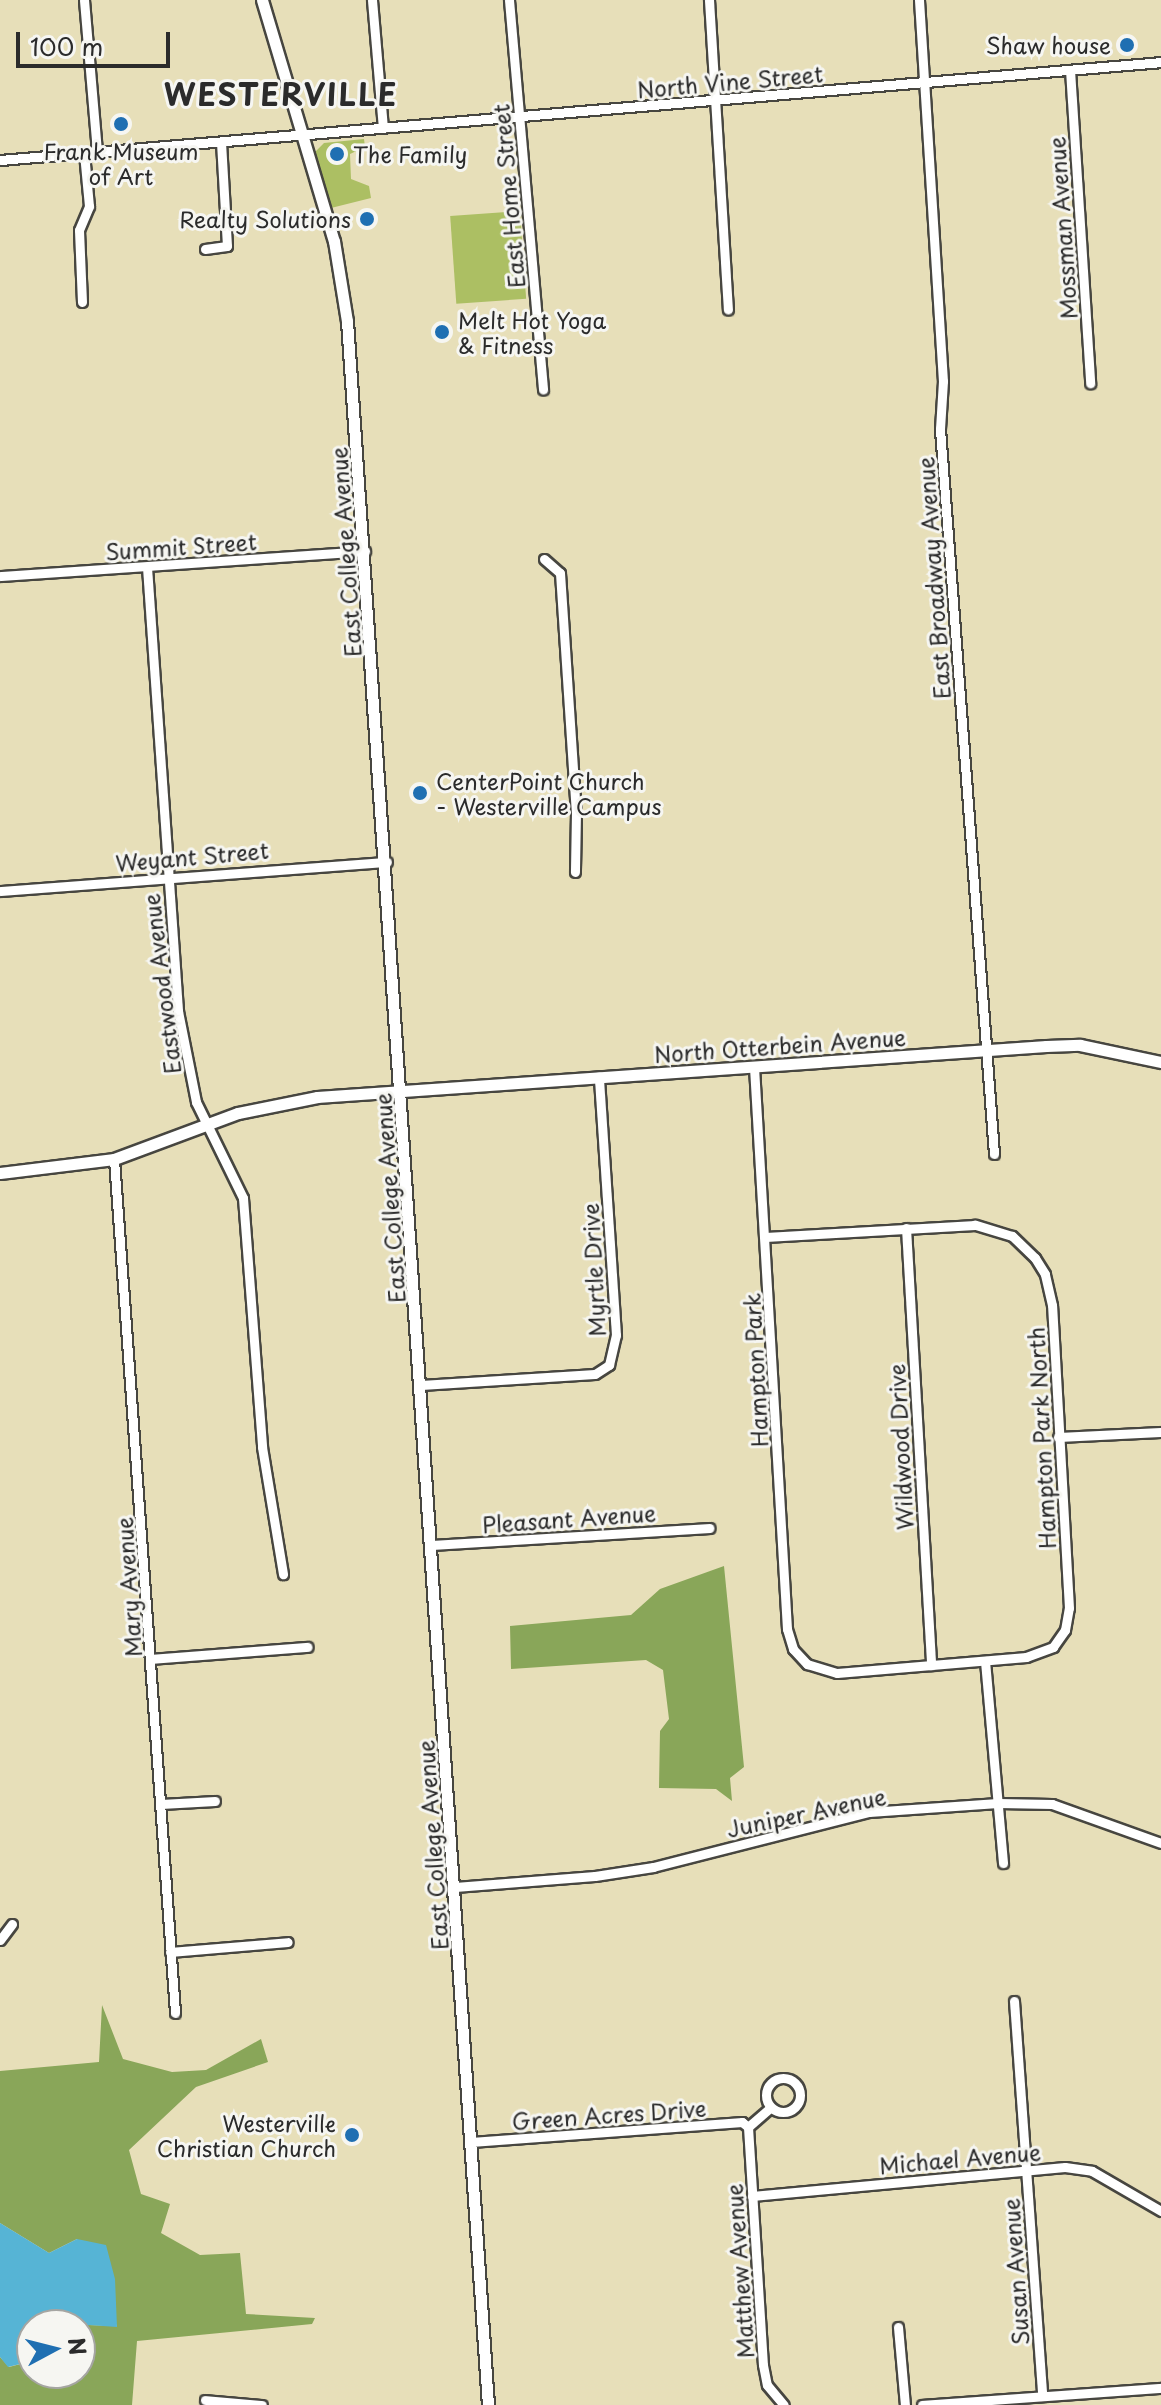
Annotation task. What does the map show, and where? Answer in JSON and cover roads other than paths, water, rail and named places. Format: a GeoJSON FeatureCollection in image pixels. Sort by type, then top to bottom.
{"type":"FeatureCollection","features":[{"type":"Feature","properties":{"kind":"street"},"geometry":{"type":"LineString","coordinates":[[84,0],[97,153]]}},
{"type":"Feature","properties":{"kind":"street","name":"East College Avenue"},"geometry":{"type":"LineString","coordinates":[[262,0],[344,289],[387,862],[488,2405]]}},
{"type":"Feature","properties":{"kind":"street"},"geometry":{"type":"LineString","coordinates":[[372,0],[383,128]]}},
{"type":"Feature","properties":{"kind":"street","name":"East Home Street"},"geometry":{"type":"LineString","coordinates":[[509,0],[543,390]]}},
{"type":"Feature","properties":{"kind":"street"},"geometry":{"type":"LineString","coordinates":[[709,0],[728,309]]}},
{"type":"Feature","properties":{"kind":"street","name":"East Broadway Avenue"},"geometry":{"type":"LineString","coordinates":[[919,0],[943,381],[940,429],[994,1154]]}},
{"type":"Feature","properties":{"kind":"street","name":"North Vine Street"},"geometry":{"type":"LineString","coordinates":[[0,160],[1161,62]]}},
{"type":"Feature","properties":{"kind":"street","name":"Mossman Avenue"},"geometry":{"type":"LineString","coordinates":[[1070,70],[1090,383]]}},
{"type":"Feature","properties":{"kind":"street"},"geometry":{"type":"LineString","coordinates":[[205,249],[227,246],[221,142]]}},
{"type":"Feature","properties":{"kind":"street"},"geometry":{"type":"LineString","coordinates":[[82,302],[79,230],[89,206],[84,153]]}},
{"type":"Feature","properties":{"kind":"street","name":"Summit Street"},"geometry":{"type":"LineString","coordinates":[[0,576],[365,551]]}},
{"type":"Feature","properties":{"kind":"street"},"geometry":{"type":"LineString","coordinates":[[544,559],[560,573],[576,812],[575,872]]}},
{"type":"Feature","properties":{"kind":"street","name":"Eastwood Avenue"},"geometry":{"type":"LineString","coordinates":[[147,567],[166,876],[186,1067],[206,1125],[243,1198],[247,1217],[262,1447],[283,1574]]}},
{"type":"Feature","properties":{"kind":"street","name":"Weyant Street"},"geometry":{"type":"LineString","coordinates":[[0,891],[166,876],[387,862]]}},
{"type":"Feature","properties":{"kind":"street","name":"North Otterbein Avenue"},"geometry":{"type":"LineString","coordinates":[[0,1173],[114,1159],[206,1125],[279,1103],[401,1090],[1080,1045],[1161,1062]]}},
{"type":"Feature","properties":{"kind":"street","name":"Hampton Park"},"geometry":{"type":"LineString","coordinates":[[754,1067],[787,1629],[793,1649],[807,1664],[837,1673],[931,1665]]}},
{"type":"Feature","properties":{"kind":"street","name":"Myrtle Drive"},"geometry":{"type":"LineString","coordinates":[[421,1385],[595,1374],[609,1365],[616,1335],[599,1077]]}},
{"type":"Feature","properties":{"kind":"street","name":"Mary Avenue"},"geometry":{"type":"LineString","coordinates":[[114,1159],[175,2013]]}},
{"type":"Feature","properties":{"kind":"street","name":"Hampton Park North"},"geometry":{"type":"LineString","coordinates":[[906,1228],[975,1225],[1012,1236],[1035,1258],[1050,1292],[1069,1608],[1065,1630],[1053,1647],[1032,1656],[985,1661]]}},
{"type":"Feature","properties":{"kind":"street"},"geometry":{"type":"LineString","coordinates":[[765,1237],[906,1228]]}},
{"type":"Feature","properties":{"kind":"street","name":"Wildwood Drive"},"geometry":{"type":"LineString","coordinates":[[906,1228],[931,1665]]}},
{"type":"Feature","properties":{"kind":"street"},"geometry":{"type":"LineString","coordinates":[[1058,1437],[1161,1432]]}},
{"type":"Feature","properties":{"kind":"street","name":"Pleasant Avenue"},"geometry":{"type":"LineString","coordinates":[[432,1545],[709,1528]]}},
{"type":"Feature","properties":{"kind":"street"},"geometry":{"type":"LineString","coordinates":[[151,1659],[308,1647]]}},
{"type":"Feature","properties":{"kind":"street"},"geometry":{"type":"LineString","coordinates":[[931,1665],[985,1661],[1003,1863]]}},
{"type":"Feature","properties":{"kind":"street"},"geometry":{"type":"LineString","coordinates":[[161,1804],[215,1801]]}},
{"type":"Feature","properties":{"kind":"street","name":"Juniper Avenue"},"geometry":{"type":"LineString","coordinates":[[455,1887],[595,1876],[653,1867],[869,1812],[998,1803],[1052,1804],[1161,1843]]}},
{"type":"Feature","properties":{"kind":"street"},"geometry":{"type":"LineString","coordinates":[[0,1940],[12,1924]]}},
{"type":"Feature","properties":{"kind":"street"},"geometry":{"type":"LineString","coordinates":[[170,1952],[288,1942]]}},
{"type":"Feature","properties":{"kind":"street","name":"Susan Avenue"},"geometry":{"type":"LineString","coordinates":[[1014,2001],[1042,2396]]}},
{"type":"Feature","properties":{"kind":"street"},"geometry":{"type":"LineString","coordinates":[[748,2127],[771,2107]]}},
{"type":"Feature","properties":{"kind":"street","name":"Green Acres Drive"},"geometry":{"type":"LineString","coordinates":[[471,2142],[742,2122],[748,2127]]}},
{"type":"Feature","properties":{"kind":"street","name":"Matthew Avenue"},"geometry":{"type":"LineString","coordinates":[[748,2127],[763,2365],[767,2385],[784,2405]]}},
{"type":"Feature","properties":{"kind":"street","name":"Michael Avenue"},"geometry":{"type":"LineString","coordinates":[[752,2196],[1026,2170],[1092,2171],[1161,2211]]}},
{"type":"Feature","properties":{"kind":"street"},"geometry":{"type":"LineString","coordinates":[[898,2327],[905,2405]]}},
{"type":"Feature","properties":{"kind":"street"},"geometry":{"type":"LineString","coordinates":[[922,2405],[1161,2388]]}},
{"type":"Feature","properties":{"kind":"street"},"geometry":{"type":"LineString","coordinates":[[205,2400],[262,2405]]}},
{"type":"Feature","properties":{"kind":"water"},"geometry":{"type":"Polygon","coordinates":[[[0,2223],[49,2253],[77,2239],[106,2245],[115,2279],[117,2327],[96,2326],[96,2309],[16,2309],[16,2365],[8,2367],[0,2357],[0,2223]]]}},
{"type":"Feature","properties":{"kind":"place","name":"Shaw house"},"geometry":{"type":"Point","coordinates":[1127,45]}},
{"type":"Feature","properties":{"kind":"place","name":"Frank Museum of Art"},"geometry":{"type":"Point","coordinates":[121,124]}},
{"type":"Feature","properties":{"kind":"place","name":"The Family"},"geometry":{"type":"Point","coordinates":[337,154]}},
{"type":"Feature","properties":{"kind":"place","name":"Realty Solutions"},"geometry":{"type":"Point","coordinates":[367,219]}},
{"type":"Feature","properties":{"kind":"place","name":"Melt Hot Yoga & Fitness"},"geometry":{"type":"Point","coordinates":[442,332]}},
{"type":"Feature","properties":{"kind":"place","name":"CenterPoint Church - Westerville Campus"},"geometry":{"type":"Point","coordinates":[420,793]}},
{"type":"Feature","properties":{"kind":"place","name":"Westerville Christian Church"},"geometry":{"type":"Point","coordinates":[352,2135]}},
{"type":"Feature","properties":{"kind":"district","name":"WESTERVILLE"},"geometry":{"type":"Point","coordinates":[281,94]}}]}
